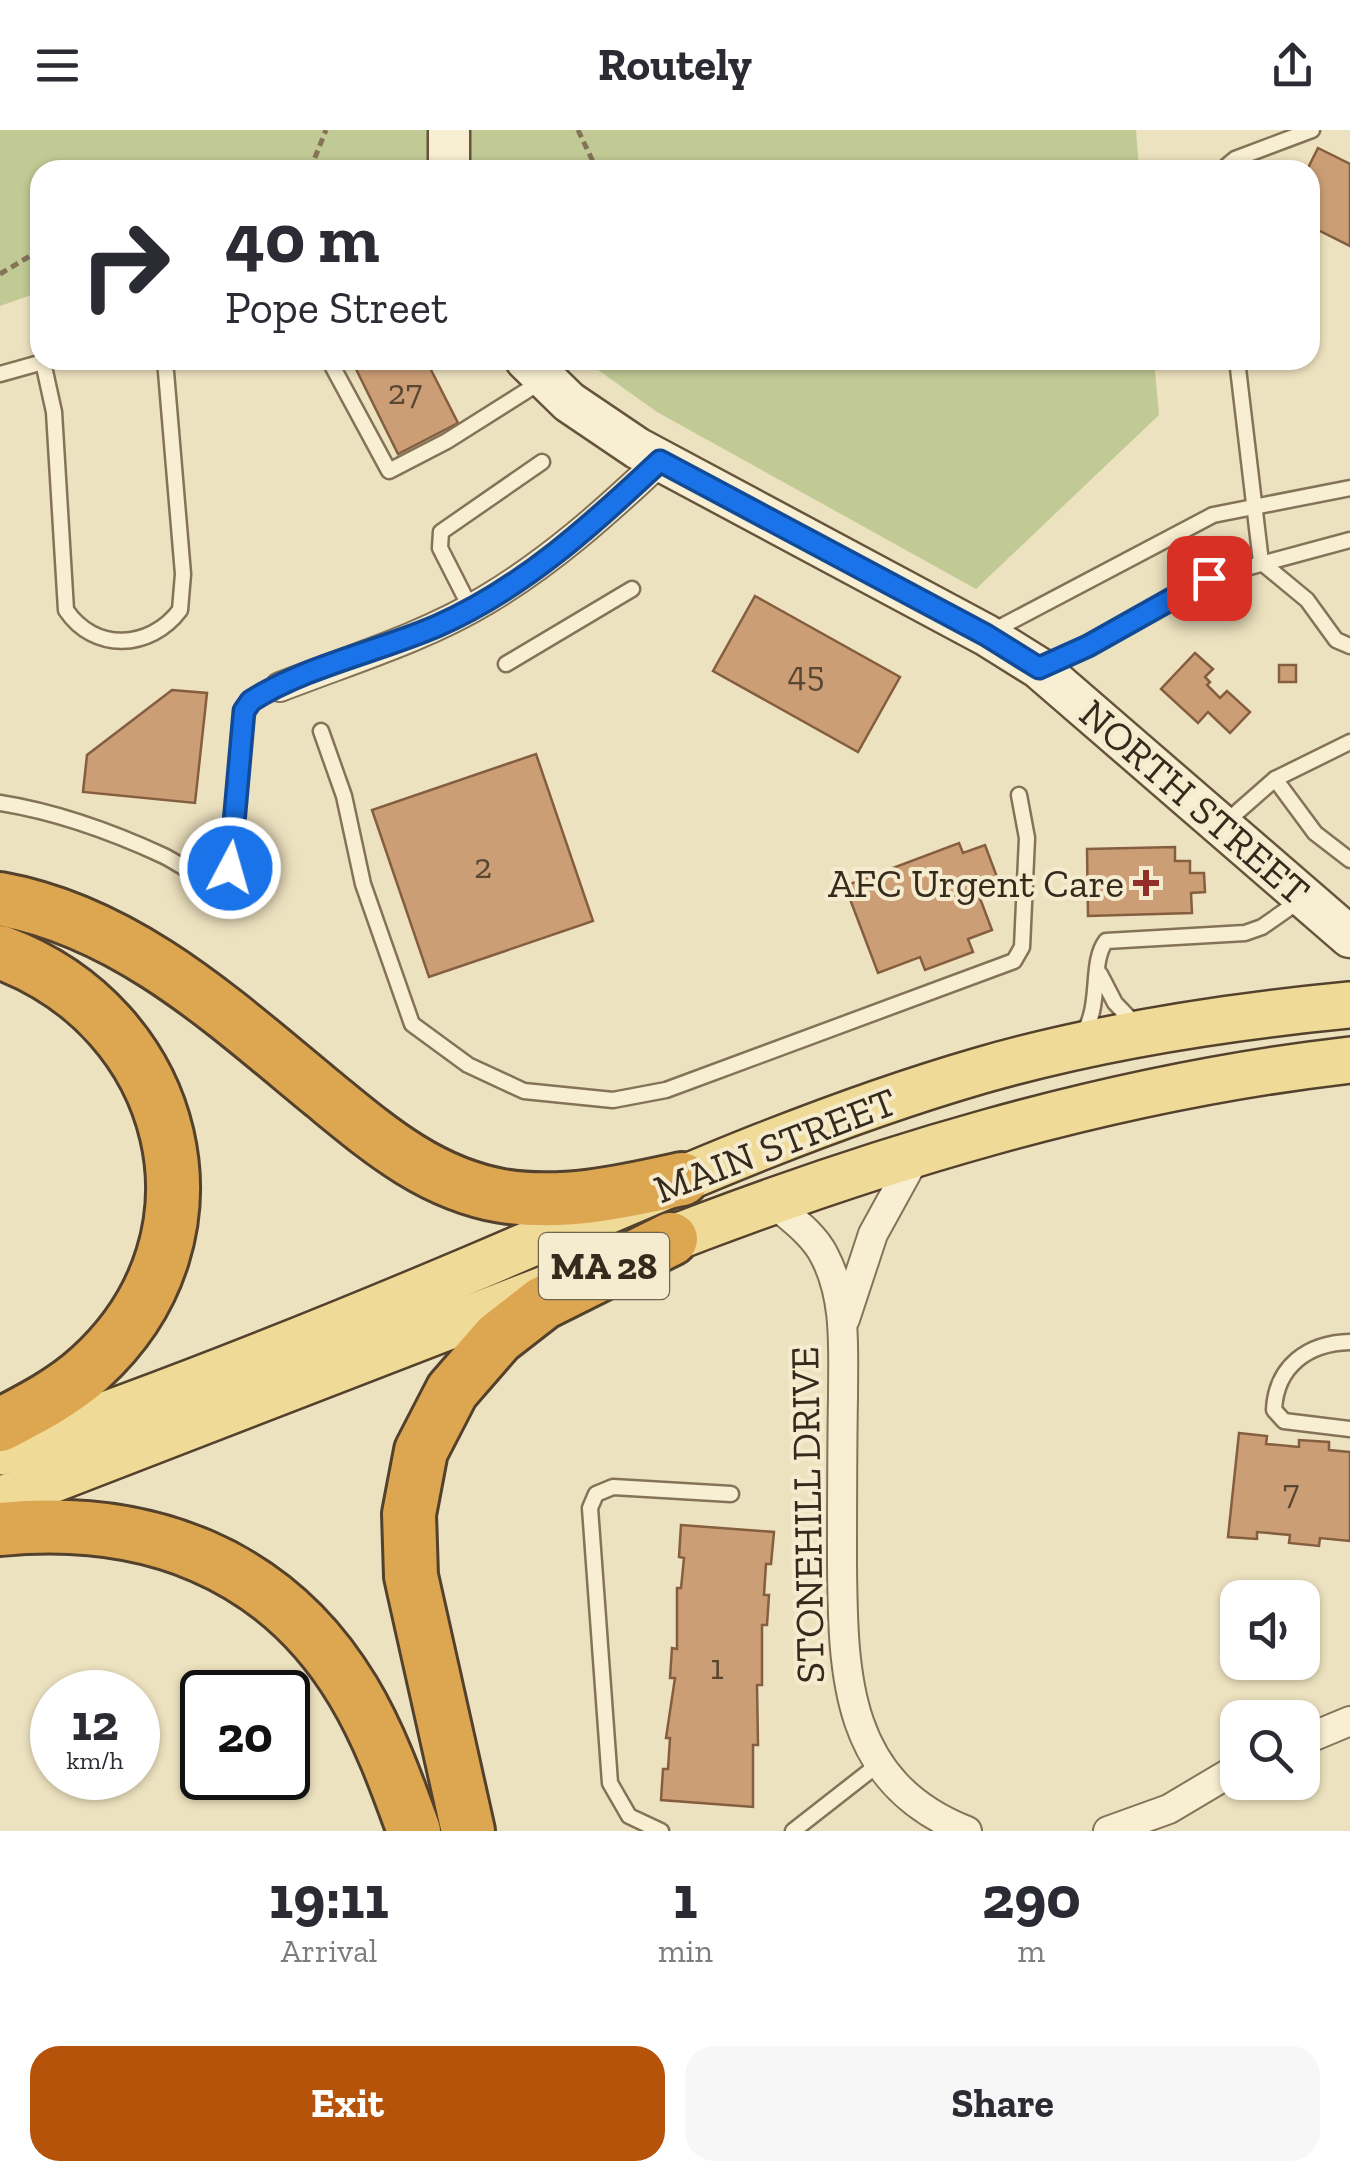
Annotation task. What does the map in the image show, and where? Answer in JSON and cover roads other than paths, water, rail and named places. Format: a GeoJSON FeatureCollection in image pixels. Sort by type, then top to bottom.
{"type":"FeatureCollection","features":[{"type":"Feature","properties":{"kind":"highway"},"geometry":{"type":"LineString","coordinates":[[0,899],[64,916],[136,949],[179,978],[382,1142],[446,1179],[501,1196],[546,1199],[601,1196],[682,1179]]}},
{"type":"Feature","properties":{"kind":"highway"},"geometry":{"type":"LineString","coordinates":[[0,952],[71,986],[128,1048],[152,1090],[166,1126],[174,1211],[153,1283],[114,1342],[89,1370],[0,1426]]}},
{"type":"Feature","properties":{"kind":"highway"},"geometry":{"type":"LineString","coordinates":[[468,1831],[411,1576],[409,1514],[421,1451],[452,1390],[498,1338],[543,1303],[671,1239]]}},
{"type":"Feature","properties":{"kind":"highway"},"geometry":{"type":"LineString","coordinates":[[0,1529],[63,1524],[133,1532],[196,1552],[244,1578],[286,1610],[326,1651],[354,1692],[380,1742],[414,1831]]}},
{"type":"Feature","properties":{"kind":"main road"},"geometry":{"type":"LineString","coordinates":[[449,130],[449,160]]}},
{"type":"Feature","properties":{"kind":"main road","name":"NORTH STREET"},"geometry":{"type":"LineString","coordinates":[[535,370],[596,422],[660,461],[986,635],[1039,668],[1350,938]]}},
{"type":"Feature","properties":{"kind":"main road","name":"MAIN STREET"},"geometry":{"type":"LineString","coordinates":[[0,1452],[161,1395],[682,1179],[874,1106],[1054,1052],[1155,1030],[1250,1014],[1350,1005]]}},
{"type":"Feature","properties":{"kind":"main road","name":"MAIN STREET"},"geometry":{"type":"LineString","coordinates":[[0,1500],[771,1201],[918,1154],[1153,1090],[1350,1060]]}},
{"type":"Feature","properties":{"kind":"street"},"geometry":{"type":"LineString","coordinates":[[280,687],[470,608],[568,543],[660,461]]}},
{"type":"Feature","properties":{"kind":"street","name":"STONEHILL DRIVE"},"geometry":{"type":"LineString","coordinates":[[844,1325],[873,1234],[918,1154]]}},
{"type":"Feature","properties":{"kind":"street","name":"STONEHILL DRIVE"},"geometry":{"type":"LineString","coordinates":[[771,1201],[810,1235],[826,1258],[844,1325],[844,1665],[862,1733],[880,1764],[914,1801],[968,1831]]}},
{"type":"Feature","properties":{"kind":"street"},"geometry":{"type":"LineString","coordinates":[[1320,1734],[1350,1721]]}},
{"type":"Feature","properties":{"kind":"street"},"geometry":{"type":"LineString","coordinates":[[1108,1831],[1169,1809],[1220,1779]]}},
{"type":"Feature","properties":{"kind":"lane"},"geometry":{"type":"LineString","coordinates":[[1234,160],[1312,130]]}},
{"type":"Feature","properties":{"kind":"lane"},"geometry":{"type":"LineString","coordinates":[[0,374],[30,366]]}},
{"type":"Feature","properties":{"kind":"lane"},"geometry":{"type":"LineString","coordinates":[[48,370],[56,428],[66,610],[82,632],[111,640],[156,632],[180,610],[183,574],[165,370]]}},
{"type":"Feature","properties":{"kind":"lane"},"geometry":{"type":"LineString","coordinates":[[334,370],[389,471],[447,441],[535,370]]}},
{"type":"Feature","properties":{"kind":"lane"},"geometry":{"type":"LineString","coordinates":[[1237,370],[1261,562],[1306,600],[1336,640],[1350,646]]}},
{"type":"Feature","properties":{"kind":"lane"},"geometry":{"type":"LineString","coordinates":[[470,608],[442,552],[442,532],[542,462]]}},
{"type":"Feature","properties":{"kind":"lane"},"geometry":{"type":"LineString","coordinates":[[986,635],[1186,527],[1252,505],[1350,488]]}},
{"type":"Feature","properties":{"kind":"lane"},"geometry":{"type":"LineString","coordinates":[[1039,668],[1088,646],[1209,578],[1350,540]]}},
{"type":"Feature","properties":{"kind":"lane"},"geometry":{"type":"LineString","coordinates":[[506,664],[632,589]]}},
{"type":"Feature","properties":{"kind":"lane"},"geometry":{"type":"LineString","coordinates":[[0,803],[73,820],[152,850],[207,879],[221,878],[230,868],[244,711],[254,698],[280,687]]}},
{"type":"Feature","properties":{"kind":"lane"},"geometry":{"type":"LineString","coordinates":[[320,730],[344,796],[363,884],[412,1024],[494,1080],[524,1091],[566,1098],[613,1100],[666,1090],[1014,961],[1022,947],[1027,838],[1018,795]]}},
{"type":"Feature","properties":{"kind":"lane"},"geometry":{"type":"LineString","coordinates":[[1221,826],[1274,779],[1350,742]]}},
{"type":"Feature","properties":{"kind":"lane"},"geometry":{"type":"LineString","coordinates":[[1274,779],[1314,833],[1350,860]]}},
{"type":"Feature","properties":{"kind":"lane"},"geometry":{"type":"LineString","coordinates":[[1054,1052],[1078,1040],[1087,1028],[1100,968],[1100,949],[1113,938],[1239,934],[1262,927],[1304,898]]}},
{"type":"Feature","properties":{"kind":"lane"},"geometry":{"type":"LineString","coordinates":[[1100,968],[1123,1014],[1140,1028],[1155,1030]]}},
{"type":"Feature","properties":{"kind":"lane"},"geometry":{"type":"LineString","coordinates":[[1350,1342],[1328,1342],[1310,1349],[1283,1373],[1274,1404],[1277,1416],[1284,1421],[1350,1428]]}},
{"type":"Feature","properties":{"kind":"lane"},"geometry":{"type":"LineString","coordinates":[[660,1831],[629,1816],[610,1783],[591,1503],[596,1494],[614,1487],[731,1494]]}},
{"type":"Feature","properties":{"kind":"lane"},"geometry":{"type":"LineString","coordinates":[[793,1831],[880,1764]]}},
{"type":"Feature","properties":{"kind":"place","name":"AFC Urgent Care"},"geometry":{"type":"Point","coordinates":[1146,883]}}]}
